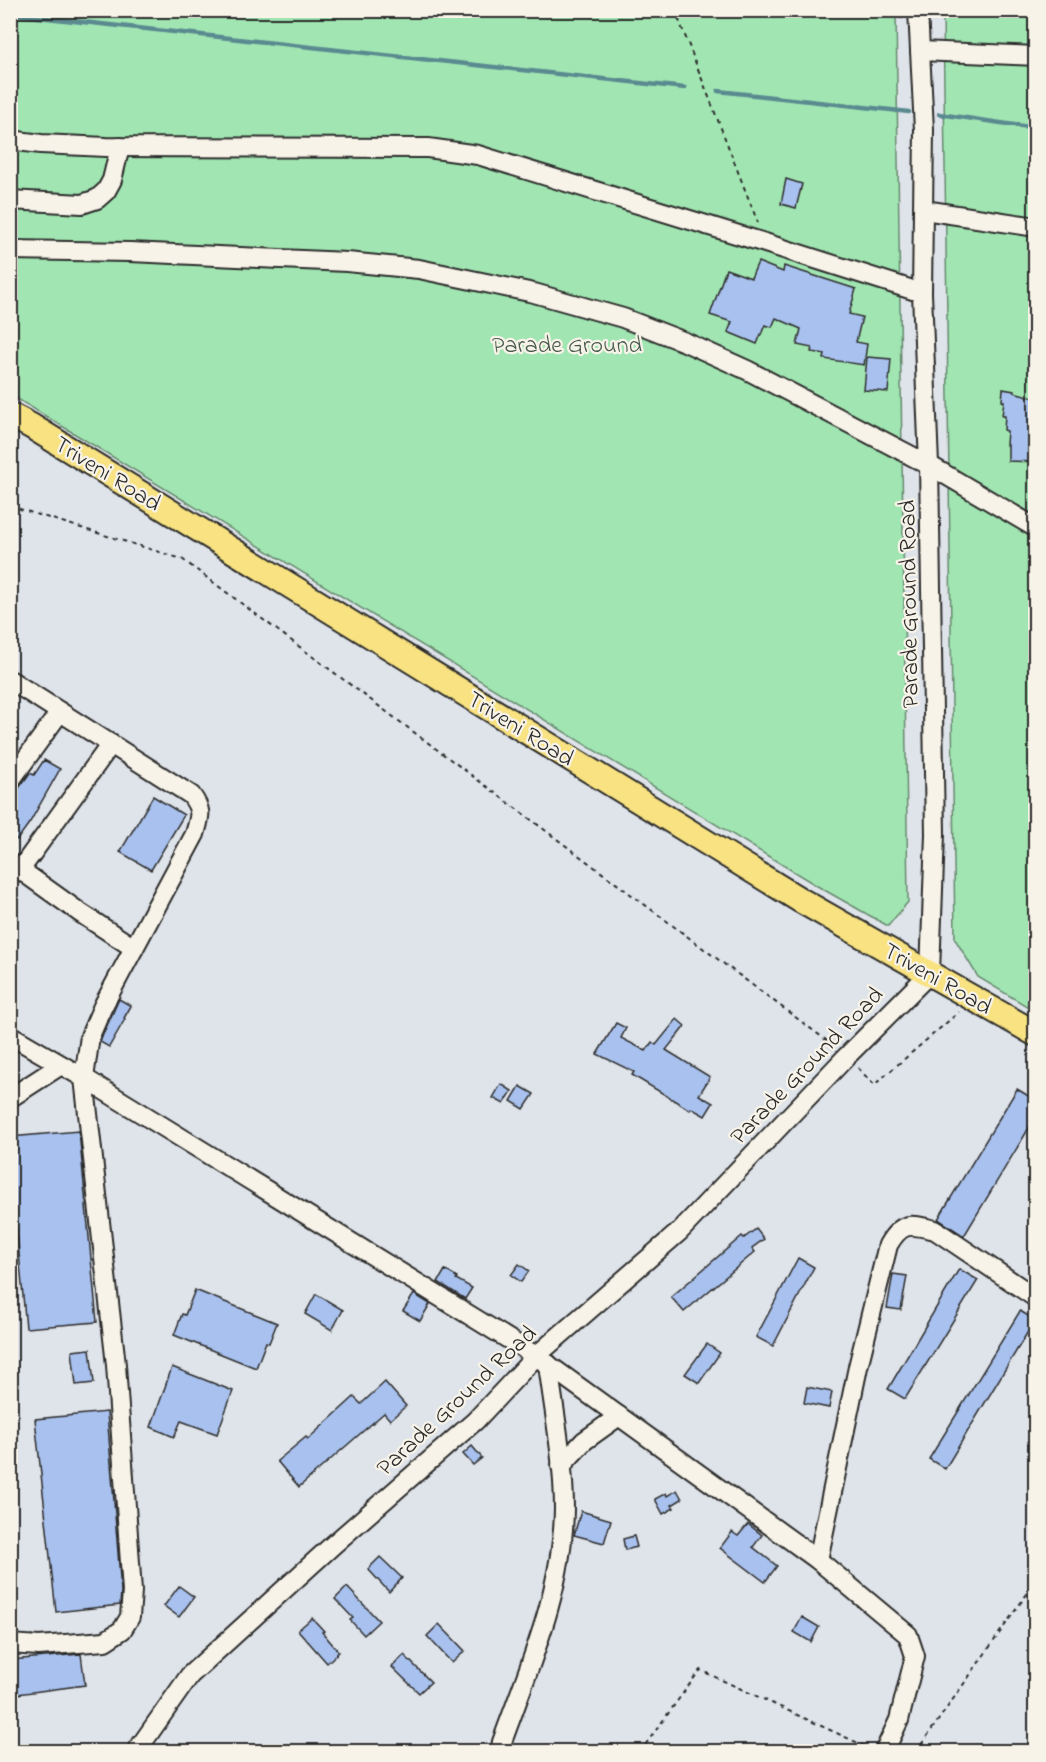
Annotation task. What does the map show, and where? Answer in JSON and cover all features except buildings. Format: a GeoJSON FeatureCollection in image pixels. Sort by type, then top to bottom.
{"type":"FeatureCollection","features":[{"type":"Feature","properties":{"kind":"main road","name":"Triveni Road"},"geometry":{"type":"LineString","coordinates":[[10,415],[276,576],[800,900],[1035,1034]]}},
{"type":"Feature","properties":{"kind":"street","name":"Parade Ground Road"},"geometry":{"type":"LineString","coordinates":[[136,1752],[190,1675],[317,1559],[475,1421],[680,1232],[847,1056],[930,973],[935,834],[929,465],[922,293],[924,130],[919,15]]}},
{"type":"Feature","properties":{"kind":"street"},"geometry":{"type":"LineString","coordinates":[[920,51],[1035,56]]}},
{"type":"Feature","properties":{"kind":"street"},"geometry":{"type":"LineString","coordinates":[[10,140],[42,144],[120,147],[428,148],[478,155],[922,293]]}},
{"type":"Feature","properties":{"kind":"street"},"geometry":{"type":"LineString","coordinates":[[10,200],[82,204],[97,199],[112,180],[120,147]]}},
{"type":"Feature","properties":{"kind":"street"},"geometry":{"type":"LineString","coordinates":[[924,210],[1035,227]]}},
{"type":"Feature","properties":{"kind":"street"},"geometry":{"type":"LineString","coordinates":[[10,250],[130,252],[347,262],[418,269],[534,293],[622,318],[685,342],[747,370],[929,465],[1035,528]]}},
{"type":"Feature","properties":{"kind":"street"},"geometry":{"type":"LineString","coordinates":[[10,680],[190,795],[199,806],[200,816],[195,834],[103,1006],[90,1036],[84,1078],[116,1365],[132,1591],[130,1617],[122,1630],[105,1641],[39,1646],[10,1644]]}},
{"type":"Feature","properties":{"kind":"street"},"geometry":{"type":"LineString","coordinates":[[10,782],[60,712]]}},
{"type":"Feature","properties":{"kind":"street"},"geometry":{"type":"LineString","coordinates":[[111,744],[15,867],[134,948]]}},
{"type":"Feature","properties":{"kind":"street"},"geometry":{"type":"LineString","coordinates":[[10,1035],[84,1078],[542,1360],[818,1560],[908,1635],[915,1656],[899,1720],[884,1752]]}},
{"type":"Feature","properties":{"kind":"street"},"geometry":{"type":"LineString","coordinates":[[10,1098],[61,1065]]}},
{"type":"Feature","properties":{"kind":"street"},"geometry":{"type":"LineString","coordinates":[[818,1560],[858,1367],[888,1245],[895,1233],[904,1227],[916,1226],[935,1230],[1035,1298]]}},
{"type":"Feature","properties":{"kind":"street"},"geometry":{"type":"LineString","coordinates":[[500,1752],[540,1636],[560,1560],[564,1509],[561,1466],[542,1360]]}},
{"type":"Feature","properties":{"kind":"street"},"geometry":{"type":"LineString","coordinates":[[561,1466],[584,1441],[619,1416]]}},
{"type":"Feature","properties":{"kind":"path"},"geometry":{"type":"LineString","coordinates":[[675,10],[765,243]]}},
{"type":"Feature","properties":{"kind":"path"},"geometry":{"type":"LineString","coordinates":[[846,10],[919,15]]}},
{"type":"Feature","properties":{"kind":"path"},"geometry":{"type":"LineString","coordinates":[[10,506],[182,559],[847,1056],[874,1085],[961,1010]]}},
{"type":"Feature","properties":{"kind":"path"},"geometry":{"type":"LineString","coordinates":[[915,1752],[1035,1581]]}},
{"type":"Feature","properties":{"kind":"path"},"geometry":{"type":"LineString","coordinates":[[640,1752],[700,1670],[876,1752]]}},
{"type":"Feature","properties":{"kind":"green space","name":"Parade Ground"},"geometry":{"type":"Polygon","coordinates":[[[10,11],[896,11],[908,902],[888,926],[819,887],[11,395],[10,11]]]}},
{"type":"Feature","properties":{"kind":"green space"},"geometry":{"type":"Polygon","coordinates":[[[943,11],[1035,11],[1035,1011],[978,977],[955,939],[943,11]]]}},
{"type":"Feature","properties":{"kind":"waterway"},"geometry":{"type":"LineString","coordinates":[[10,14],[685,88]]}},
{"type":"Feature","properties":{"kind":"waterway"},"geometry":{"type":"LineString","coordinates":[[718,91],[909,112]]}},
{"type":"Feature","properties":{"kind":"waterway"},"geometry":{"type":"LineString","coordinates":[[939,114],[1036,128]]}}]}
